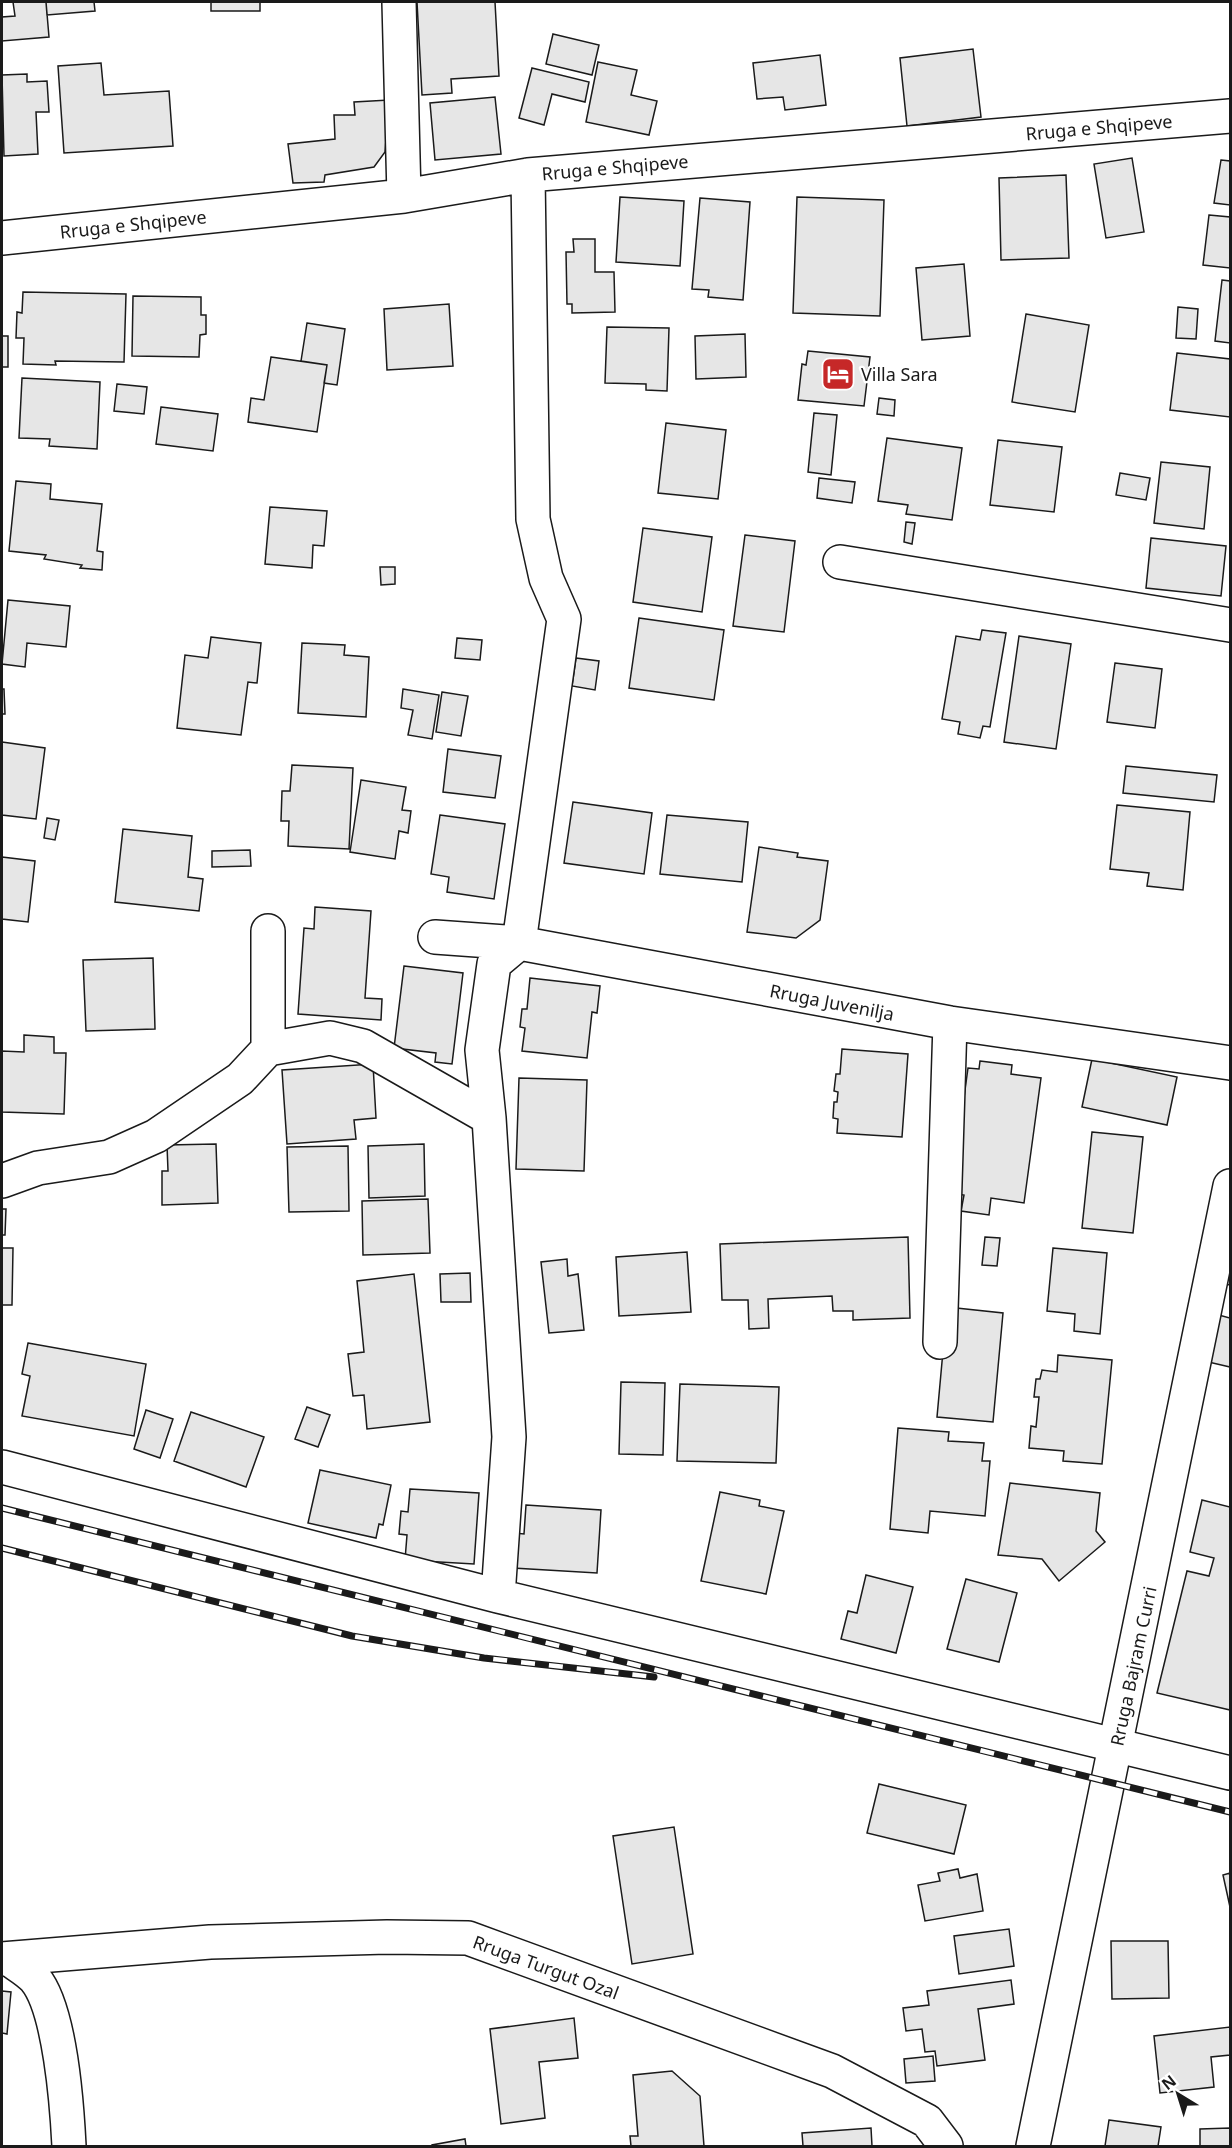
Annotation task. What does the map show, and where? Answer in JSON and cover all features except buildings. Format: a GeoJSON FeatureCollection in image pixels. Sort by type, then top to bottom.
{"type":"FeatureCollection","features":[{"type":"Feature","properties":{"kind":"street"},"geometry":{"type":"LineString","coordinates":[[399,2],[404,196]]}},
{"type":"Feature","properties":{"kind":"street","name":"Rruga e Shqipeve"},"geometry":{"type":"LineString","coordinates":[[2,238],[404,196],[528,175],[1230,116]]}},
{"type":"Feature","properties":{"kind":"street"},"geometry":{"type":"LineString","coordinates":[[498,1596],[509,1437],[489,1119],[482,1050],[494,964],[519,943],[564,619],[546,578],[533,519],[528,175]]}},
{"type":"Feature","properties":{"kind":"street"},"geometry":{"type":"LineString","coordinates":[[840,562],[1230,625]]}},
{"type":"Feature","properties":{"kind":"street"},"geometry":{"type":"LineString","coordinates":[[268,931],[268,1048]]}},
{"type":"Feature","properties":{"kind":"street","name":"Rruga Juvenilja"},"geometry":{"type":"LineString","coordinates":[[435,937],[519,943],[950,1023],[1230,1063]]}},
{"type":"Feature","properties":{"kind":"street"},"geometry":{"type":"LineString","coordinates":[[940,1342],[950,1023]]}},
{"type":"Feature","properties":{"kind":"street"},"geometry":{"type":"LineString","coordinates":[[2,1181],[38,1168],[109,1158],[156,1136],[240,1080],[268,1048],[330,1038],[363,1046],[489,1119]]}},
{"type":"Feature","properties":{"kind":"street","name":"Rruga Bajram Curri"},"geometry":{"type":"LineString","coordinates":[[1034,2146],[1230,1186]]}},
{"type":"Feature","properties":{"kind":"street"},"geometry":{"type":"LineString","coordinates":[[2,1467],[498,1596],[1230,1773]]}},
{"type":"Feature","properties":{"kind":"street","name":"Rruga Turgut Ozal"},"geometry":{"type":"LineString","coordinates":[[5,1959],[210,1942],[387,1937],[468,1938],[832,2071],[927,2121],[946,2146]]}},
{"type":"Feature","properties":{"kind":"street"},"geometry":{"type":"LineString","coordinates":[[5,1959],[35,1978],[49,2003],[66,2103],[69,2146]]}},
{"type":"Feature","properties":{"kind":"railway"},"geometry":{"type":"LineString","coordinates":[[2,1508],[1230,1812]]}},
{"type":"Feature","properties":{"kind":"railway"},"geometry":{"type":"LineString","coordinates":[[2,1548],[352,1636],[484,1658],[654,1677]]}},
{"type":"Feature","properties":{"kind":"place","name":"Villa Sara"},"geometry":{"type":"Point","coordinates":[838,374]}}]}
